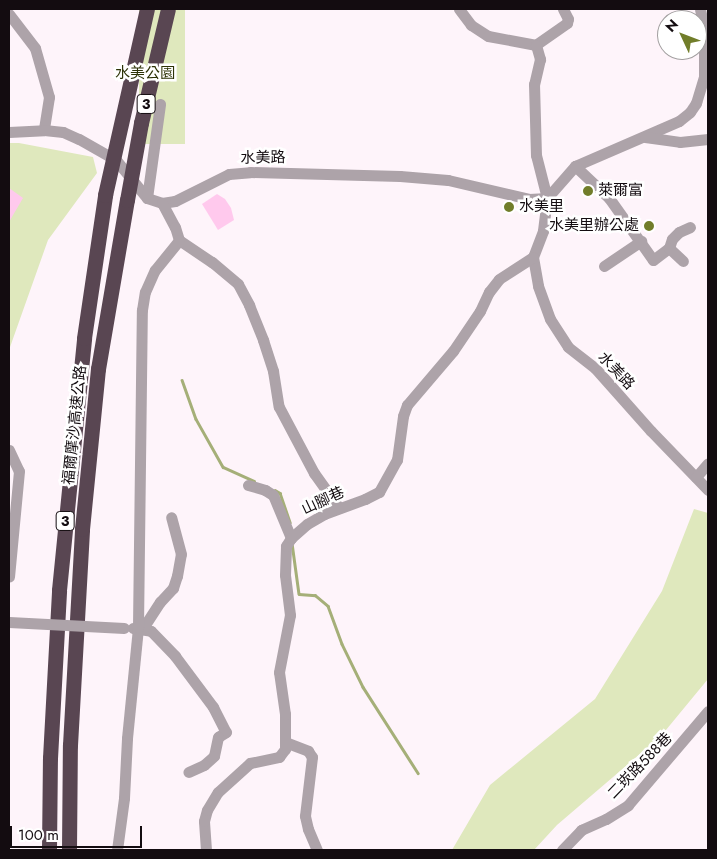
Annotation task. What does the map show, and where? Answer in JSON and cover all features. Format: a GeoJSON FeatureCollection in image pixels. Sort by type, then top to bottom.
{"type":"FeatureCollection","features":[{"type":"Feature","properties":{"kind":"highway","name":"福爾摩沙高速公路"},"geometry":{"type":"LineString","coordinates":[[49,850],[50,758],[59,590],[84,338],[105,195],[147,9]]}},
{"type":"Feature","properties":{"kind":"highway","name":"福爾摩沙高速公路"},"geometry":{"type":"LineString","coordinates":[[68,850],[70,745],[82,529],[98,369],[141,123],[168,9]]}},
{"type":"Feature","properties":{"kind":"street"},"geometry":{"type":"LineString","coordinates":[[459,9],[471,25],[488,36],[536,45],[567,23],[568,19],[563,9]]}},
{"type":"Feature","properties":{"kind":"street"},"geometry":{"type":"LineString","coordinates":[[9,14],[35,48],[49,97],[44,130]]}},
{"type":"Feature","properties":{"kind":"street"},"geometry":{"type":"LineString","coordinates":[[533,257],[543,231],[548,198],[536,155],[534,84],[540,59],[536,45]]}},
{"type":"Feature","properties":{"kind":"street"},"geometry":{"type":"LineString","coordinates":[[548,198],[575,166],[594,156],[645,137],[679,121],[696,103],[704,76],[705,60]]}},
{"type":"Feature","properties":{"kind":"street"},"geometry":{"type":"LineString","coordinates":[[147,198],[160,104]]}},
{"type":"Feature","properties":{"kind":"street"},"geometry":{"type":"LineString","coordinates":[[9,132],[44,130],[71,136],[116,160],[147,198],[162,203],[175,227],[179,240],[212,262],[238,284],[263,340],[273,371],[279,407],[314,473],[339,508]]}},
{"type":"Feature","properties":{"kind":"street"},"geometry":{"type":"LineString","coordinates":[[645,137],[680,142],[708,139]]}},
{"type":"Feature","properties":{"kind":"street"},"geometry":{"type":"LineString","coordinates":[[575,166],[609,198],[653,260],[669,248],[672,239],[679,232],[690,227]]}},
{"type":"Feature","properties":{"kind":"street","name":"水美路"},"geometry":{"type":"LineString","coordinates":[[162,203],[175,201],[229,174],[250,172],[400,176],[456,182],[529,199],[548,198]]}},
{"type":"Feature","properties":{"kind":"street"},"geometry":{"type":"LineString","coordinates":[[117,850],[124,798],[127,738],[140,628],[142,310],[145,292],[155,270],[179,240]]}},
{"type":"Feature","properties":{"kind":"street"},"geometry":{"type":"LineString","coordinates":[[604,266],[641,241]]}},
{"type":"Feature","properties":{"kind":"street"},"geometry":{"type":"LineString","coordinates":[[669,248],[683,261]]}},
{"type":"Feature","properties":{"kind":"street","name":"水美路"},"geometry":{"type":"LineString","coordinates":[[533,257],[538,286],[550,319],[568,347],[595,368],[651,431],[708,490]]}},
{"type":"Feature","properties":{"kind":"street","name":"山腳巷"},"geometry":{"type":"LineString","coordinates":[[290,538],[307,524],[339,508],[379,492],[390,477],[397,460],[406,405],[453,351],[499,279],[533,257]]}},
{"type":"Feature","properties":{"kind":"street"},"geometry":{"type":"LineString","coordinates":[[9,450],[18,471],[9,577]]}},
{"type":"Feature","properties":{"kind":"street"},"geometry":{"type":"LineString","coordinates":[[696,477],[708,463]]}},
{"type":"Feature","properties":{"kind":"street"},"geometry":{"type":"LineString","coordinates":[[206,850],[204,821],[207,810],[218,792],[250,763],[279,757],[285,749],[285,714],[279,672],[290,615],[285,552],[290,538],[273,495],[265,490],[248,486]]}},
{"type":"Feature","properties":{"kind":"street"},"geometry":{"type":"LineString","coordinates":[[140,628],[173,588],[177,576],[181,554],[171,517]]}},
{"type":"Feature","properties":{"kind":"street"},"geometry":{"type":"LineString","coordinates":[[9,622],[140,628],[151,631],[175,656],[213,707],[226,732],[218,737],[214,756],[204,766],[188,772]]}},
{"type":"Feature","properties":{"kind":"street","name":"二崁路588巷"},"geometry":{"type":"LineString","coordinates":[[562,850],[581,830],[606,819],[628,805],[708,711]]}},
{"type":"Feature","properties":{"kind":"street"},"geometry":{"type":"LineString","coordinates":[[285,742],[308,751],[312,756],[305,816],[317,850]]}},
{"type":"Feature","properties":{"kind":"green space","name":"水美公園"},"geometry":{"type":"Polygon","coordinates":[[[139,9],[185,9],[185,144],[139,144],[139,9]]]}},
{"type":"Feature","properties":{"kind":"green space"},"geometry":{"type":"Polygon","coordinates":[[[9,143],[19,143],[93,157],[97,173],[48,240],[9,350],[9,143]]]}},
{"type":"Feature","properties":{"kind":"green space"},"geometry":{"type":"Polygon","coordinates":[[[694,509],[708,513],[708,679],[661,736],[557,825],[534,850],[452,850],[490,785],[595,699],[662,591],[694,509]]]}},
{"type":"Feature","properties":{"kind":"building"},"geometry":{"type":"Polygon","coordinates":[[[9,188],[23,198],[9,222],[9,188]]]}},
{"type":"Feature","properties":{"kind":"building"},"geometry":{"type":"Polygon","coordinates":[[[217,194],[225,199],[231,208],[234,220],[218,230],[202,204],[217,194]]]}},
{"type":"Feature","properties":{"kind":"waterway"},"geometry":{"type":"LineString","coordinates":[[182,380],[196,419],[223,467],[254,481]]}},
{"type":"Feature","properties":{"kind":"waterway"},"geometry":{"type":"LineString","coordinates":[[275,490],[280,493],[290,522]]}},
{"type":"Feature","properties":{"kind":"waterway"},"geometry":{"type":"LineString","coordinates":[[292,543],[299,594],[315,595],[328,606],[342,644],[363,687],[418,773]]}},
{"type":"Feature","properties":{"kind":"place","name":"萊爾富"},"geometry":{"type":"Point","coordinates":[588,191]}},
{"type":"Feature","properties":{"kind":"place","name":"水美里"},"geometry":{"type":"Point","coordinates":[509,207]}},
{"type":"Feature","properties":{"kind":"place","name":"水美里辦公處"},"geometry":{"type":"Point","coordinates":[649,226]}}]}
